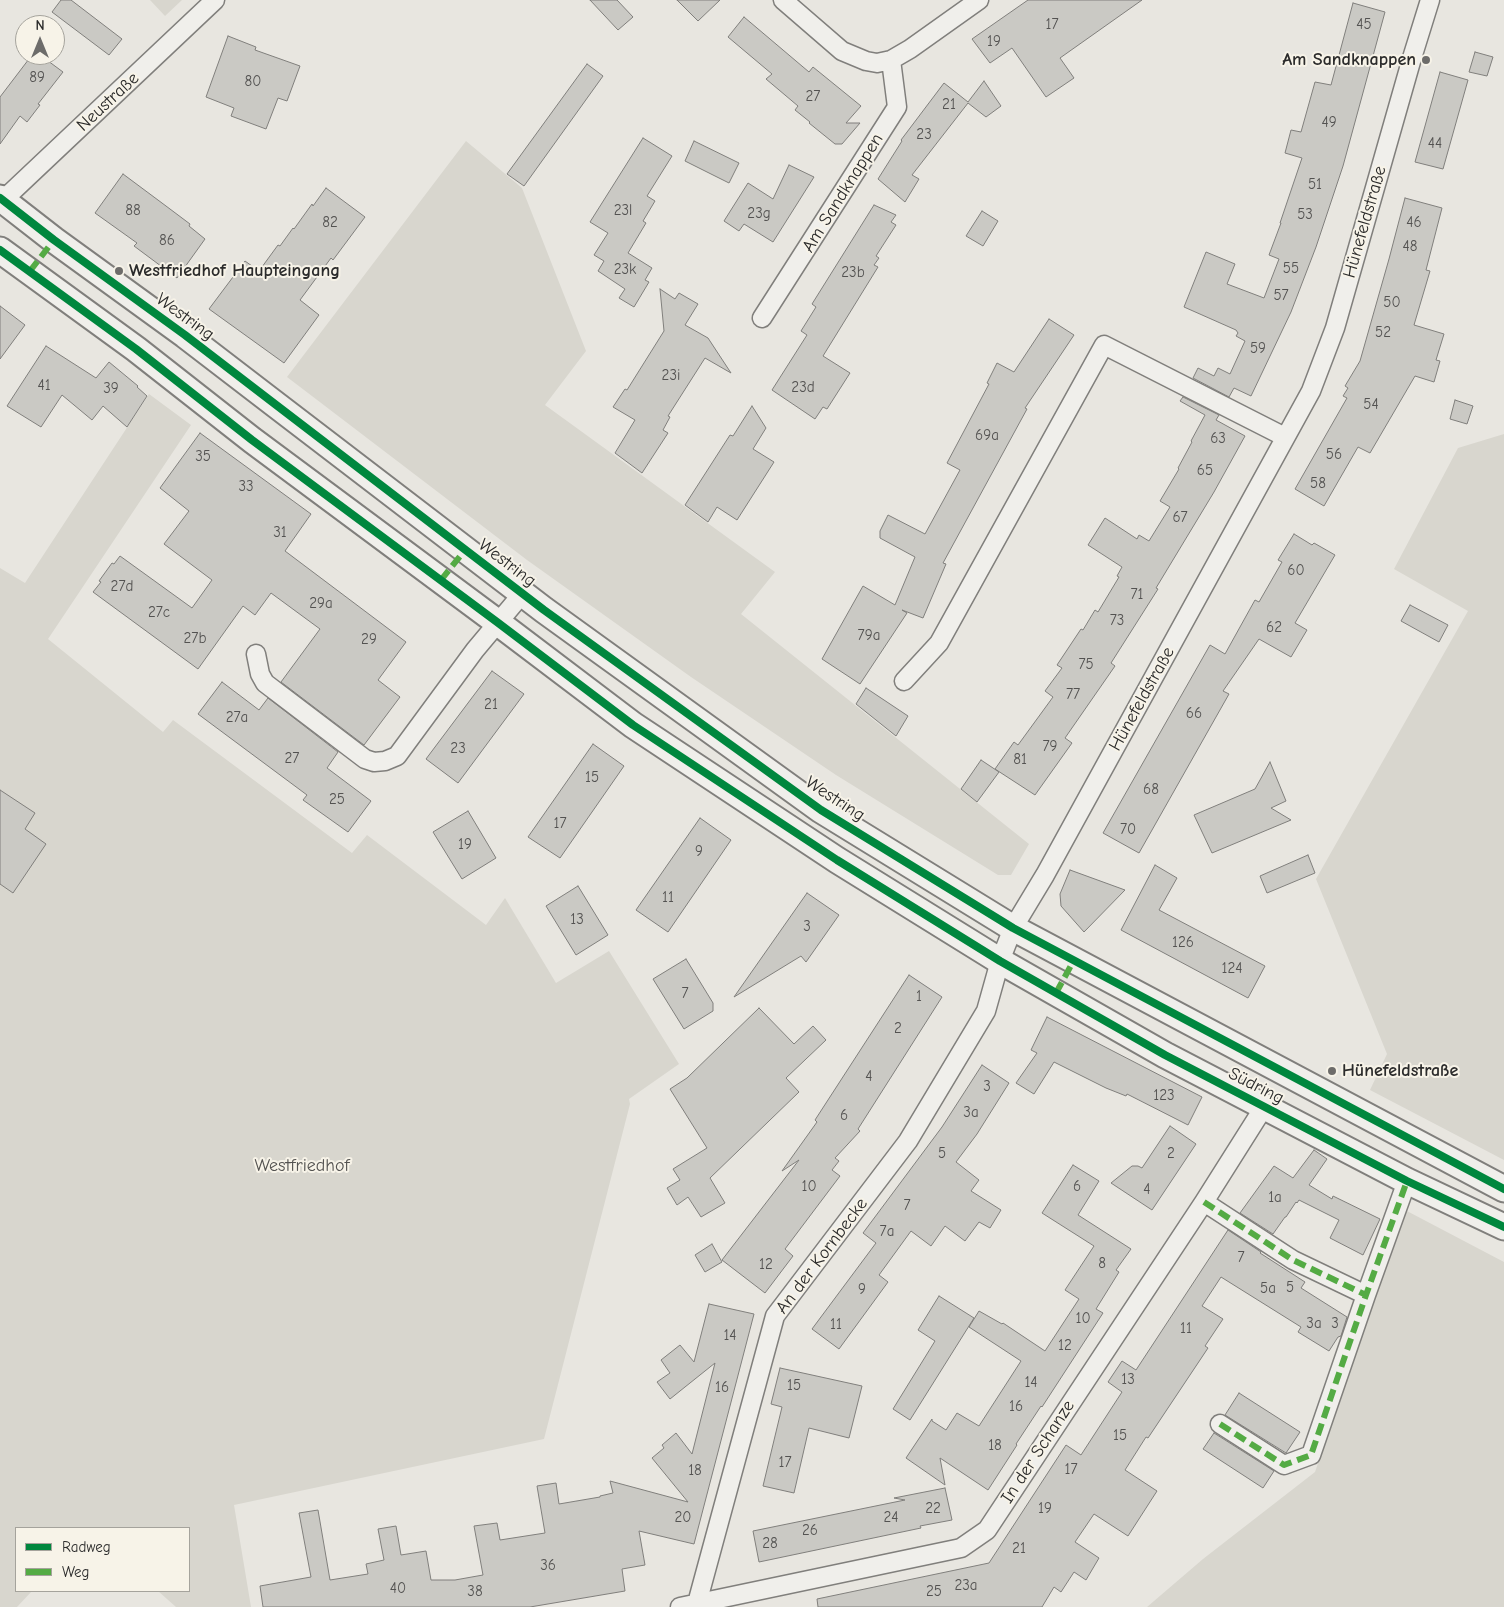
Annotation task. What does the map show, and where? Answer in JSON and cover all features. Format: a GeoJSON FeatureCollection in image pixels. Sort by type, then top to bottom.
{"type":"FeatureCollection","features":[{"type":"Feature","properties":{"kind":"main road","name":"Westring"},"geometry":{"type":"LineString","coordinates":[[1,201],[240,377],[522,594],[821,810],[1013,928]]}},
{"type":"Feature","properties":{"kind":"main road"},"geometry":{"type":"LineString","coordinates":[[0,250],[136,349],[260,446],[633,725],[837,860],[1000,961]]}},
{"type":"Feature","properties":{"kind":"main road","name":"Südring"},"geometry":{"type":"LineString","coordinates":[[1013,928],[1504,1189]]}},
{"type":"Feature","properties":{"kind":"main road","name":"Südring"},"geometry":{"type":"LineString","coordinates":[[1000,961],[1165,1055],[1407,1181],[1504,1227]]}},
{"type":"Feature","properties":{"kind":"street","name":"Neustraße"},"geometry":{"type":"LineString","coordinates":[[1,201],[215,0]]}},
{"type":"Feature","properties":{"kind":"street"},"geometry":{"type":"LineString","coordinates":[[782,0],[842,51],[866,61],[877,63],[891,60],[910,49],[979,0]]}},
{"type":"Feature","properties":{"kind":"street","name":"Hünefeldstraße"},"geometry":{"type":"LineString","coordinates":[[1000,961],[1013,928],[1045,875],[1310,391],[1335,328],[1430,0]]}},
{"type":"Feature","properties":{"kind":"street","name":"Am Sandknappen"},"geometry":{"type":"LineString","coordinates":[[762,318],[897,107],[891,60]]}},
{"type":"Feature","properties":{"kind":"street"},"geometry":{"type":"LineString","coordinates":[[904,682],[939,643],[1104,345],[1285,437]]}},
{"type":"Feature","properties":{"kind":"street","name":"Westring"},"geometry":{"type":"LineString","coordinates":[[256,654],[260,674],[265,683],[365,760],[374,762],[385,761],[397,756],[497,622],[522,594]]}},
{"type":"Feature","properties":{"kind":"street","name":"An der Kornbecke"},"geometry":{"type":"LineString","coordinates":[[691,1606],[775,1316],[908,1141],[986,1011],[1000,961]]}},
{"type":"Feature","properties":{"kind":"street","name":"In der Schanze"},"geometry":{"type":"LineString","coordinates":[[691,1606],[961,1548],[987,1530],[1204,1202],[1264,1107]]}},
{"type":"Feature","properties":{"kind":"street"},"geometry":{"type":"LineString","coordinates":[[1220,1424],[1284,1465],[1312,1455],[1407,1181]]}},
{"type":"Feature","properties":{"kind":"street"},"geometry":{"type":"LineString","coordinates":[[1204,1202],[1293,1260],[1366,1295]]}},
{"type":"Feature","properties":{"kind":"green space"},"geometry":{"type":"Polygon","coordinates":[[[150,0],[182,0],[165,16],[150,0]]]}},
{"type":"Feature","properties":{"kind":"green space"},"geometry":{"type":"Polygon","coordinates":[[[466,141],[522,188],[586,351],[545,405],[775,572],[741,614],[1029,844],[1011,875],[998,875],[836,775],[691,677],[527,560],[287,377],[466,141]]]}},
{"type":"Feature","properties":{"kind":"green space","name":"Westfriedhof"},"geometry":{"type":"Polygon","coordinates":[[[149,394],[191,425],[48,639],[163,732],[173,720],[352,853],[367,835],[486,925],[505,898],[556,983],[609,951],[679,1064],[629,1099],[630,1104],[544,1439],[234,1505],[251,1607],[176,1607],[159,1592],[190,1592],[190,1527],[15,1527],[15,1592],[31,1592],[17,1607],[0,1607],[0,568],[25,583],[149,394]]]}},
{"type":"Feature","properties":{"kind":"green space"},"geometry":{"type":"Polygon","coordinates":[[[1504,434],[1504,1160],[1370,1090],[1387,1054],[1316,879],[1468,611],[1394,569],[1458,448],[1504,434]]]}},
{"type":"Feature","properties":{"kind":"green space"},"geometry":{"type":"Polygon","coordinates":[[[1405,1210],[1504,1262],[1504,1607],[1147,1607],[1203,1559],[1315,1472],[1405,1210]]]}},
{"type":"Feature","properties":{"kind":"building"},"geometry":{"type":"Polygon","coordinates":[[[61,0],[71,0],[122,39],[109,55],[65,22],[65,15],[56,15],[52,12],[61,0]]]}},
{"type":"Feature","properties":{"kind":"building"},"geometry":{"type":"Polygon","coordinates":[[[590,0],[617,0],[633,17],[618,30],[590,0]]]}},
{"type":"Feature","properties":{"kind":"building"},"geometry":{"type":"Polygon","coordinates":[[[677,0],[720,0],[698,21],[677,0]]]}},
{"type":"Feature","properties":{"kind":"building"},"geometry":{"type":"Polygon","coordinates":[[[1028,0],[1142,0],[1060,58],[1074,78],[1046,97],[1012,48],[990,63],[972,39],[1028,0]]]}},
{"type":"Feature","properties":{"kind":"building"},"geometry":{"type":"Polygon","coordinates":[[[1353,3],[1385,12],[1343,166],[1316,247],[1291,312],[1251,396],[1234,388],[1229,397],[1193,378],[1198,368],[1214,376],[1218,368],[1230,374],[1245,341],[1236,336],[1238,333],[1236,330],[1184,307],[1206,252],[1235,264],[1227,284],[1264,298],[1279,259],[1269,255],[1302,158],[1285,153],[1291,130],[1301,132],[1315,82],[1331,85],[1353,3]]]}},
{"type":"Feature","properties":{"kind":"building"},"geometry":{"type":"Polygon","coordinates":[[[744,17],[809,72],[813,67],[861,106],[846,123],[860,123],[842,144],[835,144],[795,110],[798,106],[766,79],[772,74],[728,37],[744,17]]]}},
{"type":"Feature","properties":{"kind":"building"},"geometry":{"type":"Polygon","coordinates":[[[228,36],[256,47],[255,50],[300,66],[287,101],[278,98],[266,129],[231,116],[234,108],[206,97],[228,36]]]}},
{"type":"Feature","properties":{"kind":"building"},"geometry":{"type":"Polygon","coordinates":[[[1475,52],[1493,57],[1487,76],[1469,72],[1475,52]]]}},
{"type":"Feature","properties":{"kind":"building"},"geometry":{"type":"Polygon","coordinates":[[[587,64],[603,76],[524,186],[507,174],[587,64]]]}},
{"type":"Feature","properties":{"kind":"building"},"geometry":{"type":"Polygon","coordinates":[[[24,65],[54,65],[63,72],[38,104],[40,105],[27,122],[20,116],[0,144],[0,97],[24,65]]]}},
{"type":"Feature","properties":{"kind":"building"},"geometry":{"type":"Polygon","coordinates":[[[1440,72],[1468,80],[1443,169],[1415,162],[1440,72]]]}},
{"type":"Feature","properties":{"kind":"building"},"geometry":{"type":"Polygon","coordinates":[[[984,81],[1001,106],[986,117],[968,103],[912,175],[919,179],[905,202],[878,179],[901,140],[944,83],[968,102],[984,81]]]}},
{"type":"Feature","properties":{"kind":"building"},"geometry":{"type":"Polygon","coordinates":[[[643,138],[672,156],[647,196],[655,201],[643,221],[646,223],[628,253],[652,268],[645,280],[649,282],[634,307],[619,298],[625,289],[598,271],[604,261],[594,255],[608,233],[590,222],[643,138]]]}},
{"type":"Feature","properties":{"kind":"building"},"geometry":{"type":"Polygon","coordinates":[[[694,141],[739,163],[729,183],[685,161],[694,141]]]}},
{"type":"Feature","properties":{"kind":"building"},"geometry":{"type":"Polygon","coordinates":[[[789,165],[814,177],[773,242],[744,224],[739,231],[724,221],[748,183],[773,199],[789,165]]]}},
{"type":"Feature","properties":{"kind":"building"},"geometry":{"type":"Polygon","coordinates":[[[123,174],[190,224],[189,226],[205,239],[177,278],[134,246],[137,243],[95,213],[123,174]]]}},
{"type":"Feature","properties":{"kind":"building"},"geometry":{"type":"Polygon","coordinates":[[[326,188],[365,217],[300,300],[319,315],[284,363],[209,309],[245,261],[259,271],[278,245],[280,246],[326,188]]]}},
{"type":"Feature","properties":{"kind":"building"},"geometry":{"type":"Polygon","coordinates":[[[1405,198],[1442,208],[1426,270],[1430,271],[1414,325],[1444,334],[1436,360],[1440,361],[1434,382],[1415,376],[1370,453],[1358,447],[1324,506],[1295,489],[1347,398],[1343,396],[1348,388],[1345,386],[1360,361],[1405,198]]]}},
{"type":"Feature","properties":{"kind":"building"},"geometry":{"type":"Polygon","coordinates":[[[874,205],[896,215],[891,222],[896,225],[876,256],[879,258],[874,265],[878,267],[823,356],[850,373],[827,409],[823,407],[815,419],[772,390],[807,335],[801,331],[816,307],[812,304],[874,205]]]}},
{"type":"Feature","properties":{"kind":"building"},"geometry":{"type":"Polygon","coordinates":[[[982,211],[998,221],[983,246],[966,236],[982,211]]]}},
{"type":"Feature","properties":{"kind":"building"},"geometry":{"type":"Polygon","coordinates":[[[660,289],[675,299],[679,293],[698,304],[685,325],[708,338],[731,373],[705,358],[668,416],[670,417],[663,430],[668,433],[642,473],[615,453],[635,420],[613,407],[625,389],[627,390],[664,331],[660,289]]]}},
{"type":"Feature","properties":{"kind":"building"},"geometry":{"type":"Polygon","coordinates":[[[0,306],[25,325],[0,359],[0,306]]]}},
{"type":"Feature","properties":{"kind":"building"},"geometry":{"type":"Polygon","coordinates":[[[1049,319],[1074,335],[1025,408],[1027,409],[943,563],[946,564],[923,618],[902,610],[907,613],[860,684],[822,659],[863,586],[895,605],[915,557],[880,538],[880,531],[888,515],[925,534],[960,470],[947,463],[989,384],[987,383],[997,363],[1014,372],[1049,319]]]}},
{"type":"Feature","properties":{"kind":"building"},"geometry":{"type":"Polygon","coordinates":[[[46,346],[96,378],[109,362],[138,386],[147,396],[127,427],[103,406],[92,420],[62,395],[41,427],[7,406],[46,346]]]}},
{"type":"Feature","properties":{"kind":"building"},"geometry":{"type":"Polygon","coordinates":[[[1183,397],[1219,415],[1216,420],[1245,436],[1214,492],[1156,588],[1158,589],[1111,663],[1115,666],[1065,738],[1072,743],[1035,795],[995,769],[1014,742],[1018,745],[1053,697],[1045,691],[1062,668],[1057,665],[1095,610],[1098,612],[1119,577],[1117,576],[1122,567],[1088,545],[1105,518],[1137,539],[1139,535],[1149,541],[1170,507],[1160,501],[1179,469],[1205,415],[1180,401],[1183,397]]]}},
{"type":"Feature","properties":{"kind":"building"},"geometry":{"type":"Polygon","coordinates":[[[1455,400],[1473,406],[1467,424],[1450,419],[1455,400]]]}},
{"type":"Feature","properties":{"kind":"building"},"geometry":{"type":"Polygon","coordinates":[[[752,406],[766,428],[753,449],[774,462],[737,520],[717,507],[708,522],[685,505],[730,435],[733,436],[752,406]]]}},
{"type":"Feature","properties":{"kind":"building"},"geometry":{"type":"Polygon","coordinates":[[[200,433],[311,514],[285,551],[406,642],[378,680],[400,697],[364,745],[281,682],[320,629],[271,593],[255,615],[243,606],[198,669],[93,592],[112,563],[114,564],[120,556],[192,608],[212,580],[164,544],[189,511],[160,488],[200,433]]]}},
{"type":"Feature","properties":{"kind":"building"},"geometry":{"type":"Polygon","coordinates":[[[1294,534],[1312,545],[1314,543],[1335,555],[1295,623],[1307,630],[1291,657],[1259,639],[1223,691],[1229,694],[1139,853],[1103,833],[1210,645],[1225,654],[1255,600],[1259,602],[1282,562],[1278,560],[1294,534]]]}},
{"type":"Feature","properties":{"kind":"building"},"geometry":{"type":"Polygon","coordinates":[[[1410,605],[1448,625],[1439,642],[1401,621],[1410,605]]]}},
{"type":"Feature","properties":{"kind":"building"},"geometry":{"type":"Polygon","coordinates":[[[492,671],[524,694],[458,783],[426,759],[492,671]]]}},
{"type":"Feature","properties":{"kind":"building"},"geometry":{"type":"Polygon","coordinates":[[[222,682],[259,710],[268,698],[338,752],[327,768],[371,801],[348,832],[303,800],[307,795],[198,714],[222,682]]]}},
{"type":"Feature","properties":{"kind":"building"},"geometry":{"type":"Polygon","coordinates":[[[866,688],[908,716],[896,736],[856,704],[866,688]]]}},
{"type":"Feature","properties":{"kind":"building"},"geometry":{"type":"Polygon","coordinates":[[[593,744],[624,766],[560,858],[528,837],[593,744]]]}},
{"type":"Feature","properties":{"kind":"building"},"geometry":{"type":"Polygon","coordinates":[[[981,760],[999,772],[977,802],[961,789],[981,760]]]}},
{"type":"Feature","properties":{"kind":"building"},"geometry":{"type":"Polygon","coordinates":[[[1270,762],[1286,801],[1271,808],[1291,820],[1212,853],[1194,815],[1255,789],[1270,762]]]}},
{"type":"Feature","properties":{"kind":"building"},"geometry":{"type":"Polygon","coordinates":[[[0,790],[35,813],[25,829],[46,844],[13,893],[0,884],[0,790]]]}},
{"type":"Feature","properties":{"kind":"building"},"geometry":{"type":"Polygon","coordinates":[[[468,811],[496,858],[462,879],[433,832],[468,811]]]}},
{"type":"Feature","properties":{"kind":"building"},"geometry":{"type":"Polygon","coordinates":[[[700,818],[731,840],[668,932],[636,910],[700,818]]]}},
{"type":"Feature","properties":{"kind":"building"},"geometry":{"type":"Polygon","coordinates":[[[1308,855],[1315,873],[1267,893],[1260,876],[1308,855]]]}},
{"type":"Feature","properties":{"kind":"building"},"geometry":{"type":"Polygon","coordinates":[[[1155,865],[1177,878],[1159,910],[1265,966],[1248,998],[1121,930],[1155,865]]]}},
{"type":"Feature","properties":{"kind":"building"},"geometry":{"type":"Polygon","coordinates":[[[1070,870],[1125,890],[1084,932],[1061,906],[1060,894],[1070,870]]]}},
{"type":"Feature","properties":{"kind":"building"},"geometry":{"type":"Polygon","coordinates":[[[578,886],[608,935],[576,955],[546,906],[578,886]]]}},
{"type":"Feature","properties":{"kind":"building"},"geometry":{"type":"Polygon","coordinates":[[[807,893],[839,915],[806,962],[801,956],[734,997],[807,893]]]}},
{"type":"Feature","properties":{"kind":"building"},"geometry":{"type":"Polygon","coordinates":[[[686,959],[713,1003],[713,1011],[684,1029],[653,979],[686,959]]]}},
{"type":"Feature","properties":{"kind":"building"},"geometry":{"type":"Polygon","coordinates":[[[909,975],[942,997],[858,1129],[860,1131],[835,1158],[839,1161],[832,1170],[840,1176],[785,1249],[793,1256],[765,1293],[722,1260],[799,1160],[782,1171],[817,1122],[815,1120],[909,975]]]}},
{"type":"Feature","properties":{"kind":"building"},"geometry":{"type":"Polygon","coordinates":[[[759,1008],[794,1044],[813,1026],[826,1040],[786,1078],[799,1092],[710,1178],[725,1203],[701,1217],[688,1197],[677,1205],[667,1188],[680,1180],[673,1169],[707,1148],[670,1089],[687,1078],[759,1008]]]}},
{"type":"Feature","properties":{"kind":"building"},"geometry":{"type":"Polygon","coordinates":[[[1047,1017],[1202,1097],[1188,1125],[1127,1094],[1126,1096],[1106,1088],[1054,1062],[1034,1094],[1016,1083],[1037,1053],[1031,1050],[1047,1017]]]}},
{"type":"Feature","properties":{"kind":"building"},"geometry":{"type":"Polygon","coordinates":[[[982,1065],[1009,1083],[977,1134],[956,1162],[979,1180],[971,1191],[1001,1210],[990,1228],[979,1222],[965,1241],[945,1226],[931,1246],[911,1231],[879,1275],[888,1282],[839,1349],[812,1329],[876,1243],[863,1233],[942,1127],[982,1065]]]}},
{"type":"Feature","properties":{"kind":"building"},"geometry":{"type":"Polygon","coordinates":[[[1170,1126],[1196,1144],[1152,1210],[1111,1183],[1132,1166],[1142,1168],[1170,1126]]]}},
{"type":"Feature","properties":{"kind":"building"},"geometry":{"type":"Polygon","coordinates":[[[1314,1150],[1327,1159],[1309,1185],[1332,1199],[1333,1196],[1380,1219],[1363,1255],[1330,1238],[1339,1220],[1299,1200],[1273,1234],[1240,1213],[1274,1166],[1293,1178],[1314,1150]]]}},
{"type":"Feature","properties":{"kind":"building"},"geometry":{"type":"Polygon","coordinates":[[[1073,1165],[1099,1181],[1078,1215],[1131,1249],[1116,1270],[1119,1272],[1096,1309],[1103,1313],[1016,1444],[988,1490],[940,1458],[945,1485],[906,1458],[932,1419],[932,1421],[946,1430],[957,1413],[979,1426],[1021,1361],[969,1327],[979,1311],[1003,1323],[1045,1351],[1079,1299],[1065,1290],[1094,1246],[1042,1213],[1073,1165]]]}},
{"type":"Feature","properties":{"kind":"building"},"geometry":{"type":"Polygon","coordinates":[[[1228,1230],[1305,1282],[1301,1288],[1347,1317],[1341,1336],[1338,1337],[1329,1351],[1298,1332],[1301,1327],[1221,1277],[1202,1306],[1223,1319],[1205,1346],[1208,1348],[1125,1470],[1157,1491],[1128,1536],[1094,1514],[1075,1542],[1099,1558],[1086,1580],[1074,1572],[1061,1592],[1054,1587],[1042,1607],[818,1607],[817,1599],[989,1563],[1066,1445],[1081,1455],[1122,1392],[1108,1382],[1122,1361],[1136,1370],[1228,1230]]]}},
{"type":"Feature","properties":{"kind":"building"},"geometry":{"type":"Polygon","coordinates":[[[712,1244],[722,1262],[705,1272],[695,1255],[712,1244]]]}},
{"type":"Feature","properties":{"kind":"building"},"geometry":{"type":"Polygon","coordinates":[[[939,1296],[974,1318],[910,1420],[893,1409],[935,1341],[918,1330],[939,1296]]]}},
{"type":"Feature","properties":{"kind":"building"},"geometry":{"type":"Polygon","coordinates":[[[709,1304],[754,1314],[694,1544],[639,1531],[645,1565],[622,1569],[625,1591],[530,1607],[263,1607],[260,1586],[311,1577],[299,1513],[318,1510],[330,1580],[368,1574],[366,1564],[384,1560],[378,1529],[396,1526],[401,1555],[426,1551],[431,1580],[455,1580],[483,1575],[474,1526],[497,1523],[500,1540],[545,1533],[537,1486],[556,1483],[559,1504],[613,1493],[610,1481],[688,1502],[652,1458],[664,1448],[662,1445],[676,1433],[692,1454],[715,1363],[670,1399],[657,1382],[670,1373],[661,1360],[680,1345],[694,1362],[709,1304]]]}},
{"type":"Feature","properties":{"kind":"building"},"geometry":{"type":"Polygon","coordinates":[[[780,1368],[862,1386],[849,1438],[809,1428],[794,1493],[763,1486],[782,1407],[771,1404],[780,1368]]]}},
{"type":"Feature","properties":{"kind":"building"},"geometry":{"type":"Polygon","coordinates":[[[1239,1393],[1300,1432],[1286,1453],[1225,1415],[1239,1393]]]}},
{"type":"Feature","properties":{"kind":"building"},"geometry":{"type":"Polygon","coordinates":[[[1214,1433],[1274,1471],[1263,1488],[1203,1449],[1214,1433]]]}},
{"type":"Feature","properties":{"kind":"building"},"geometry":{"type":"Polygon","coordinates":[[[945,1488],[952,1520],[759,1562],[753,1531],[905,1500],[894,1498],[945,1488]]]}},
{"type":"Feature","properties":{"kind":"marked path"},"geometry":{"type":"LineString","coordinates":[[30,271],[54,240]]}},
{"type":"Feature","properties":{"kind":"marked path"},"geometry":{"type":"LineString","coordinates":[[441,580],[465,550]]}},
{"type":"Feature","properties":{"kind":"marked path"},"geometry":{"type":"LineString","coordinates":[[1056,993],[1074,960]]}},
{"type":"Feature","properties":{"kind":"marked path"},"geometry":{"type":"LineString","coordinates":[[1220,1424],[1284,1465],[1311,1455],[1407,1181]]}},
{"type":"Feature","properties":{"kind":"marked path"},"geometry":{"type":"LineString","coordinates":[[1204,1202],[1293,1260],[1366,1295]]}},
{"type":"Feature","properties":{"kind":"cycle path"},"geometry":{"type":"LineString","coordinates":[[0,198],[54,240],[185,335],[544,610],[821,810],[1013,928],[1504,1189]]}},
{"type":"Feature","properties":{"kind":"cycle path"},"geometry":{"type":"LineString","coordinates":[[0,250],[136,349],[252,440],[633,725],[837,860],[1000,961],[1165,1055],[1407,1181],[1504,1227]]}},
{"type":"Feature","properties":{"kind":"place","name":"Am Sandknappen"},"geometry":{"type":"Point","coordinates":[1426,60]}},
{"type":"Feature","properties":{"kind":"place","name":"Westfriedhof Haupteingang"},"geometry":{"type":"Point","coordinates":[119,271]}},
{"type":"Feature","properties":{"kind":"place","name":"Hünefeldstraße"},"geometry":{"type":"Point","coordinates":[1332,1071]}}]}
